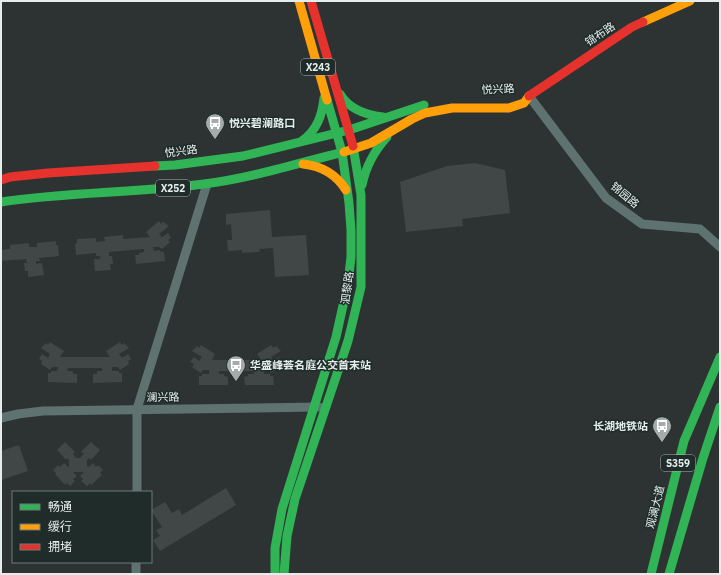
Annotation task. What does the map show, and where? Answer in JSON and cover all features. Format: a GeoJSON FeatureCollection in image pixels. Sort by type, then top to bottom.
{"type":"FeatureCollection","features":[{"type":"Feature","properties":{"kind":"main road","name":"泗黎路"},"geometry":{"type":"LineString","coordinates":[[275,574],[275,548],[282,509],[336,337],[348,283],[351,230],[342,152],[299,1]]}},
{"type":"Feature","properties":{"kind":"main road","name":"泗黎路"},"geometry":{"type":"LineString","coordinates":[[284,574],[289,522],[295,499],[348,341],[361,287],[361,195],[354,149],[311,1]]}},
{"type":"Feature","properties":{"kind":"main road","name":"锦布路"},"geometry":{"type":"LineString","coordinates":[[529,96],[632,27],[690,1]]}},
{"type":"Feature","properties":{"kind":"main road"},"geometry":{"type":"LineString","coordinates":[[299,142],[308,137],[315,130],[322,116],[324,86]]}},
{"type":"Feature","properties":{"kind":"main road"},"geometry":{"type":"LineString","coordinates":[[336,86],[348,104],[364,114],[385,117],[396,115]]}},
{"type":"Feature","properties":{"kind":"main road","name":"悦兴路"},"geometry":{"type":"LineString","coordinates":[[1,180],[10,177],[175,165],[243,156],[349,130],[396,115],[421,105],[434,102],[458,101],[492,104],[516,102],[529,96]]}},
{"type":"Feature","properties":{"kind":"main road","name":"悦兴路"},"geometry":{"type":"LineString","coordinates":[[1,202],[48,196],[175,188],[207,184],[248,176],[354,149],[371,143],[425,113],[452,108],[509,108],[524,103],[529,96]]}},
{"type":"Feature","properties":{"kind":"main road"},"geometry":{"type":"LineString","coordinates":[[361,195],[365,171],[370,160],[376,149],[394,130]]}},
{"type":"Feature","properties":{"kind":"main road"},"geometry":{"type":"LineString","coordinates":[[296,164],[320,167],[329,171],[337,177],[348,194]]}},
{"type":"Feature","properties":{"kind":"main road","name":"观澜大道"},"geometry":{"type":"LineString","coordinates":[[651,574],[684,442],[720,357]]}},
{"type":"Feature","properties":{"kind":"main road","name":"S359"},"geometry":{"type":"LineString","coordinates":[[669,574],[720,407]]}},
{"type":"Feature","properties":{"kind":"street","name":"锦园路"},"geometry":{"type":"LineString","coordinates":[[529,96],[606,198],[642,224],[700,229],[720,247]]}},
{"type":"Feature","properties":{"kind":"street"},"geometry":{"type":"LineString","coordinates":[[136,491],[137,410],[207,184]]}},
{"type":"Feature","properties":{"kind":"street","name":"澜兴路"},"geometry":{"type":"LineString","coordinates":[[1,418],[43,411],[326,407]]}},
{"type":"Feature","properties":{"kind":"street"},"geometry":{"type":"LineString","coordinates":[[136,563],[136,574]]}},
{"type":"Feature","properties":{"kind":"building"},"geometry":{"type":"Polygon","coordinates":[[[475,163],[505,170],[510,213],[462,219],[463,226],[406,232],[400,182],[447,166],[475,163]]]}},
{"type":"Feature","properties":{"kind":"building"},"geometry":{"type":"Polygon","coordinates":[[[270,210],[272,237],[306,235],[309,275],[275,277],[273,248],[259,249],[260,252],[242,253],[242,250],[228,251],[227,240],[232,240],[231,224],[226,225],[226,214],[270,210]]]}},
{"type":"Feature","properties":{"kind":"building"},"geometry":{"type":"Polygon","coordinates":[[[159,221],[161,224],[163,222],[169,226],[159,234],[162,237],[168,233],[171,238],[168,240],[170,242],[162,249],[159,247],[153,247],[154,251],[160,250],[161,252],[164,252],[165,261],[136,264],[135,255],[139,255],[139,253],[144,252],[144,249],[109,252],[109,256],[112,256],[113,264],[110,264],[111,270],[95,271],[94,259],[100,259],[100,256],[96,256],[96,253],[76,255],[75,244],[77,243],[77,239],[96,238],[96,242],[105,241],[104,237],[123,235],[123,239],[150,237],[146,232],[159,221]]]}},
{"type":"Feature","properties":{"kind":"building"},"geometry":{"type":"Polygon","coordinates":[[[56,241],[59,256],[39,258],[40,261],[36,261],[36,264],[42,263],[44,275],[28,277],[28,271],[25,271],[24,263],[27,263],[26,259],[1,261],[1,250],[10,249],[10,245],[29,243],[29,247],[37,247],[37,243],[56,241]]]}},
{"type":"Feature","properties":{"kind":"building"},"geometry":{"type":"Polygon","coordinates":[[[50,342],[64,351],[60,357],[110,357],[106,351],[120,342],[122,345],[124,343],[129,348],[119,354],[122,358],[128,354],[131,359],[128,361],[129,364],[120,370],[118,367],[112,367],[112,371],[119,371],[119,373],[122,373],[122,382],[93,383],[93,374],[97,374],[97,371],[102,371],[102,368],[68,368],[67,371],[73,371],[73,374],[77,374],[77,383],[48,382],[48,373],[51,373],[51,371],[57,371],[58,367],[52,367],[50,370],[41,364],[42,361],[39,359],[42,354],[48,358],[50,354],[41,348],[46,343],[48,345],[50,342]]]}},
{"type":"Feature","properties":{"kind":"building"},"geometry":{"type":"Polygon","coordinates":[[[201,345],[215,354],[212,360],[261,360],[257,354],[271,345],[273,348],[276,346],[281,351],[271,357],[273,361],[279,357],[282,362],[279,364],[281,367],[271,373],[270,370],[264,370],[264,374],[270,374],[270,376],[273,376],[274,385],[245,385],[244,377],[248,376],[248,374],[254,374],[254,371],[219,371],[219,374],[224,374],[224,376],[228,377],[228,385],[199,385],[199,376],[202,376],[202,374],[209,374],[209,370],[203,370],[201,373],[192,367],[194,364],[190,362],[194,357],[199,361],[202,357],[192,351],[197,346],[199,348],[201,345]]]}},
{"type":"Feature","properties":{"kind":"building"},"geometry":{"type":"Polygon","coordinates":[[[65,442],[75,452],[73,454],[76,458],[80,458],[84,454],[81,452],[91,442],[100,450],[91,460],[89,458],[87,460],[87,466],[89,467],[93,463],[96,467],[98,465],[103,470],[100,473],[102,475],[91,485],[90,483],[87,486],[81,481],[83,479],[80,476],[84,472],[73,472],[77,476],[73,479],[75,481],[70,486],[67,483],[65,485],[55,474],[56,473],[53,470],[58,465],[60,467],[64,463],[68,467],[69,466],[69,460],[67,458],[66,460],[57,450],[65,442]]]}},
{"type":"Feature","properties":{"kind":"building"},"geometry":{"type":"Polygon","coordinates":[[[19,445],[28,471],[1,480],[1,451],[19,445]]]}},
{"type":"Feature","properties":{"kind":"building"},"geometry":{"type":"Polygon","coordinates":[[[226,488],[236,505],[160,551],[153,540],[160,536],[156,530],[162,527],[152,509],[165,502],[172,513],[179,509],[182,515],[226,488]]]}},
{"type":"Feature","properties":{"kind":"traffic: fast"},"geometry":{"type":"LineString","coordinates":[[340,94],[348,104],[358,110],[370,115],[383,117]]}},
{"type":"Feature","properties":{"kind":"traffic: fast"},"geometry":{"type":"LineString","coordinates":[[302,141],[307,137],[318,122],[322,111],[324,98]]}},
{"type":"Feature","properties":{"kind":"traffic: fast"},"geometry":{"type":"LineString","coordinates":[[275,574],[275,548],[282,509],[336,337],[348,283],[351,257],[349,203],[342,152],[327,100]]}},
{"type":"Feature","properties":{"kind":"traffic: fast"},"geometry":{"type":"LineString","coordinates":[[155,166],[175,165],[243,156],[349,130],[424,105]]}},
{"type":"Feature","properties":{"kind":"traffic: fast"},"geometry":{"type":"LineString","coordinates":[[362,185],[371,159],[387,137]]}},
{"type":"Feature","properties":{"kind":"traffic: fast"},"geometry":{"type":"LineString","coordinates":[[284,574],[287,536],[295,499],[348,341],[361,287],[361,195],[353,146]]}},
{"type":"Feature","properties":{"kind":"traffic: fast"},"geometry":{"type":"LineString","coordinates":[[1,202],[52,196],[204,184],[257,174],[344,152]]}},
{"type":"Feature","properties":{"kind":"traffic: fast"},"geometry":{"type":"LineString","coordinates":[[651,574],[684,441],[720,357]]}},
{"type":"Feature","properties":{"kind":"traffic: fast"},"geometry":{"type":"LineString","coordinates":[[669,574],[703,458],[720,407]]}},
{"type":"Feature","properties":{"kind":"traffic: slow"},"geometry":{"type":"LineString","coordinates":[[299,1],[327,100]]}},
{"type":"Feature","properties":{"kind":"traffic: slow"},"geometry":{"type":"LineString","coordinates":[[643,22],[690,1]]}},
{"type":"Feature","properties":{"kind":"traffic: slow"},"geometry":{"type":"LineString","coordinates":[[344,152],[371,143],[425,113],[452,108],[509,108],[524,103],[529,96]]}},
{"type":"Feature","properties":{"kind":"traffic: slow"},"geometry":{"type":"LineString","coordinates":[[303,164],[322,169],[333,175],[346,190]]}},
{"type":"Feature","properties":{"kind":"traffic: jam"},"geometry":{"type":"LineString","coordinates":[[311,1],[353,146]]}},
{"type":"Feature","properties":{"kind":"traffic: jam"},"geometry":{"type":"LineString","coordinates":[[529,96],[632,27],[643,22]]}},
{"type":"Feature","properties":{"kind":"traffic: jam"},"geometry":{"type":"LineString","coordinates":[[1,180],[10,177],[48,173],[155,166]]}},
{"type":"Feature","properties":{"kind":"place","name":"悦兴碧澜路口"},"geometry":{"type":"Point","coordinates":[215,140]}},
{"type":"Feature","properties":{"kind":"place","name":"华盛峰荟名庭公交首末站"},"geometry":{"type":"Point","coordinates":[236,382]}},
{"type":"Feature","properties":{"kind":"place","name":"长湖地铁站"},"geometry":{"type":"Point","coordinates":[662,443]}}]}
